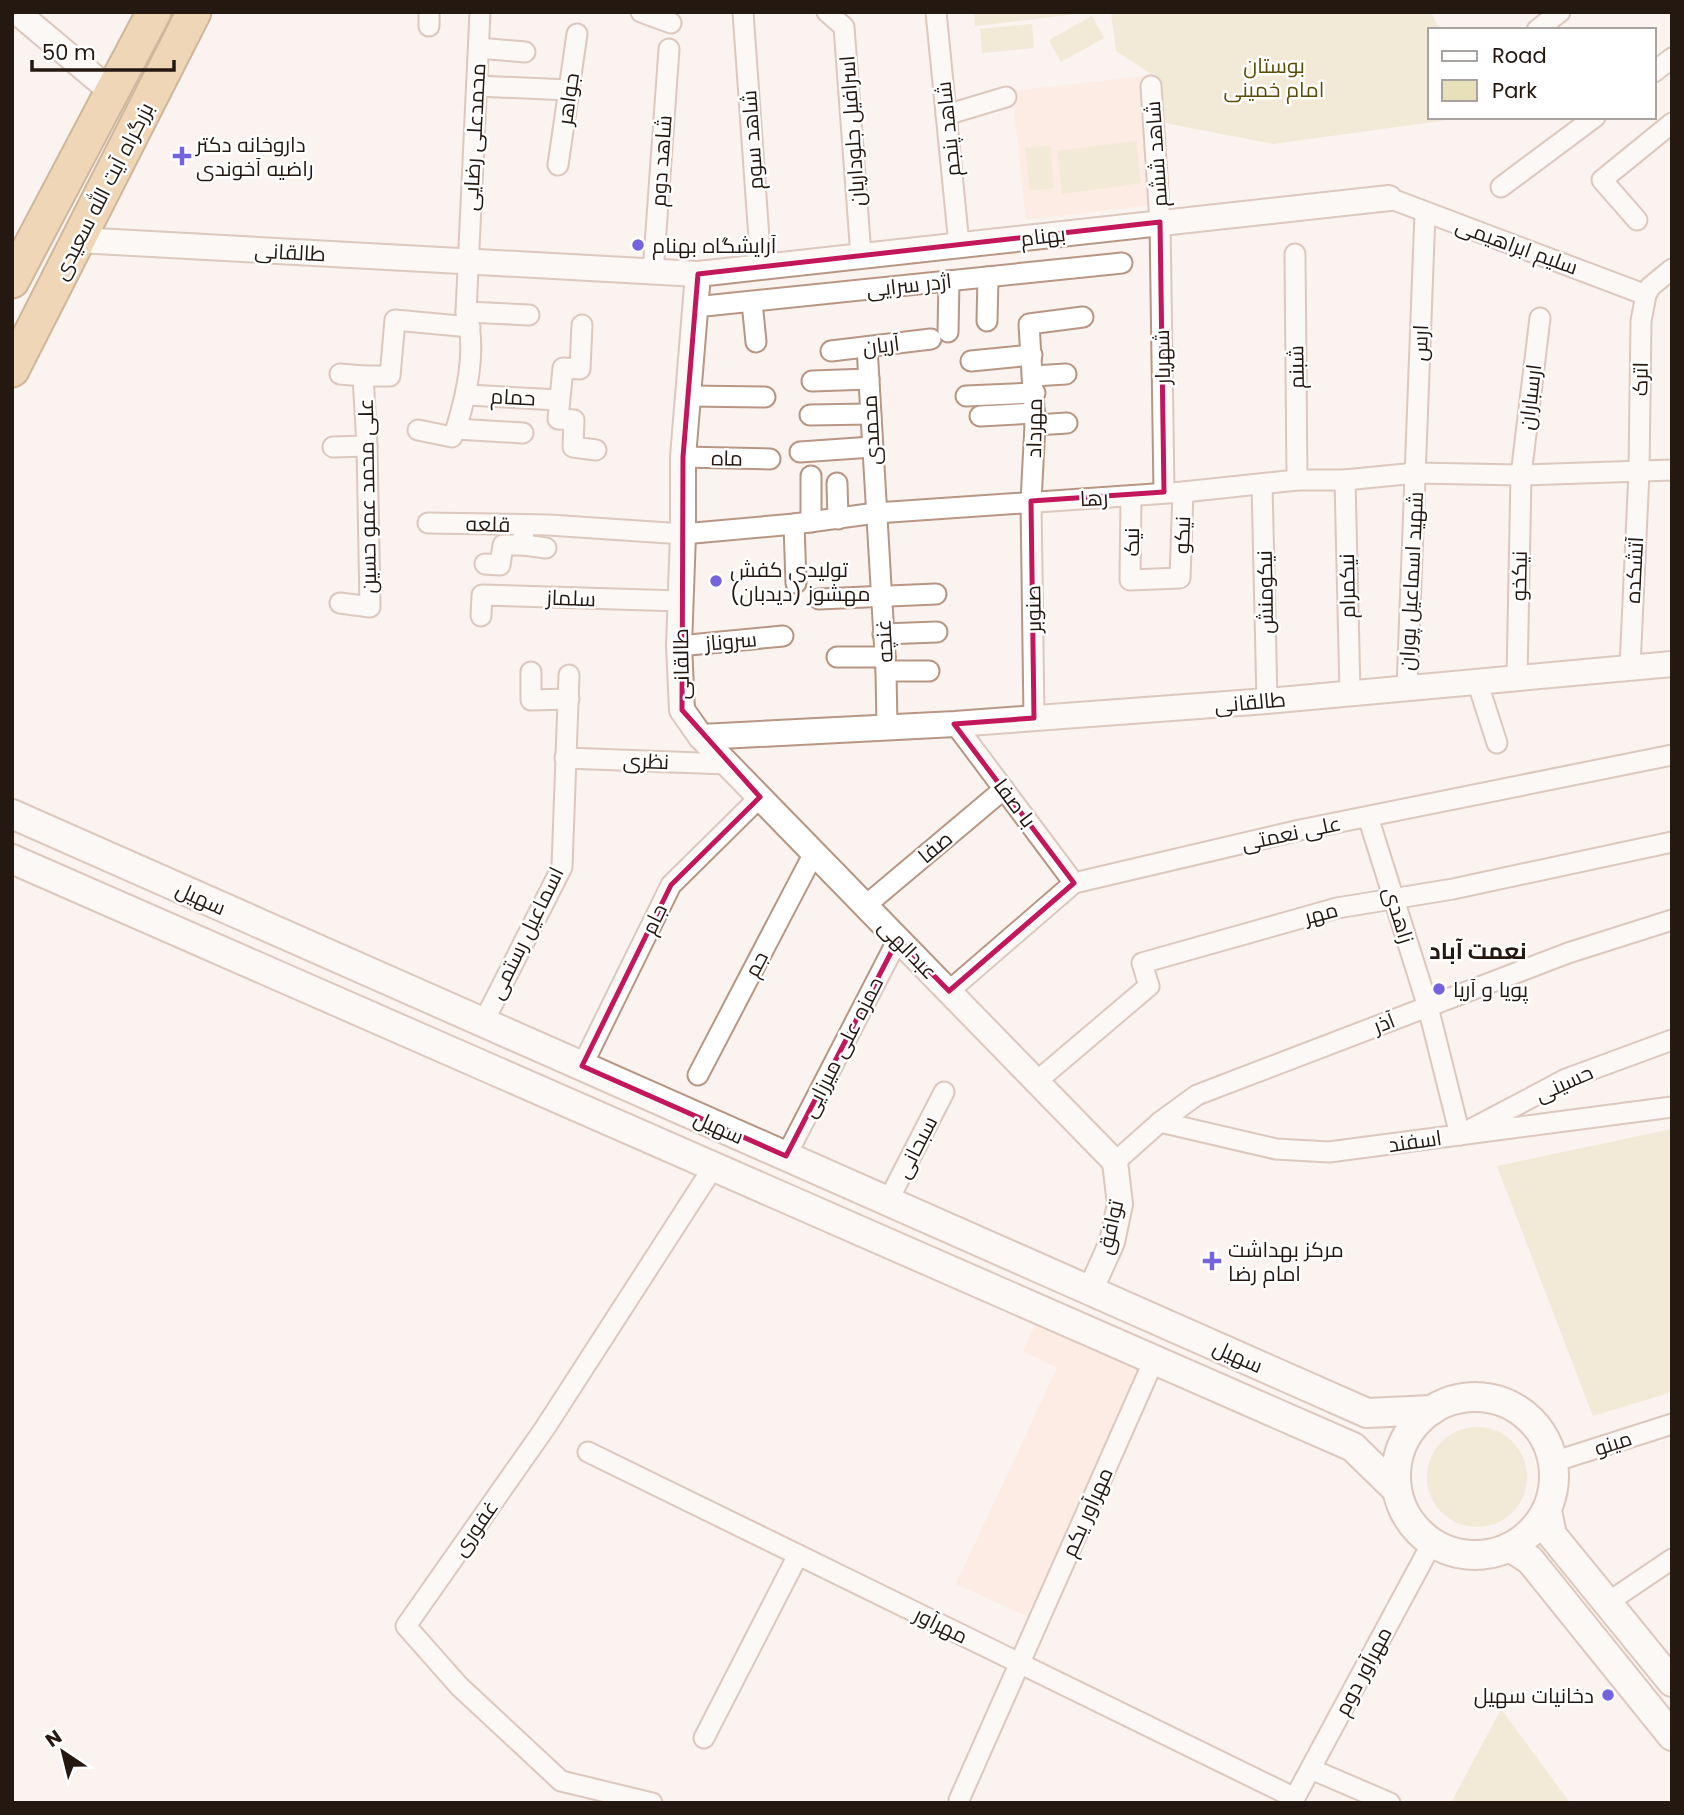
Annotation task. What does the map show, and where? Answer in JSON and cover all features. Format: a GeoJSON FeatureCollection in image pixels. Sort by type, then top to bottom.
{"type":"FeatureCollection","features":[{"type":"Feature","properties":{"kind":"highway","name":"بزرگراه آیت الله سعیدی"},"geometry":{"type":"LineString","coordinates":[[12,281],[154,12]]}},
{"type":"Feature","properties":{"kind":"highway","name":"بزرگراه آیت الله سعیدی"},"geometry":{"type":"LineString","coordinates":[[12,370],[194,12]]}},
{"type":"Feature","properties":{"kind":"main road","name":"سهیل"},"geometry":{"type":"LineString","coordinates":[[12,814],[1367,1413],[1432,1410]]}},
{"type":"Feature","properties":{"kind":"main road","name":"سهیل"},"geometry":{"type":"LineString","coordinates":[[12,859],[1353,1447],[1397,1490]]}},
{"type":"Feature","properties":{"kind":"main road"},"geometry":{"type":"LineString","coordinates":[[1481,1397],[1507,1404],[1528,1417],[1545,1437],[1553,1462],[1554,1487],[1547,1511],[1532,1532],[1510,1548],[1484,1556],[1457,1554],[1432,1543],[1415,1529],[1403,1511],[1397,1490],[1396,1467],[1403,1445],[1415,1425],[1432,1410],[1456,1400],[1481,1397]]}},
{"type":"Feature","properties":{"kind":"main road"},"geometry":{"type":"LineString","coordinates":[[1547,1511],[1552,1535],[1671,1679]]}},
{"type":"Feature","properties":{"kind":"main road"},"geometry":{"type":"LineString","coordinates":[[1510,1548],[1530,1560],[1672,1736]]}},
{"type":"Feature","properties":{"kind":"street"},"geometry":{"type":"LineString","coordinates":[[17,12],[112,92]]}},
{"type":"Feature","properties":{"kind":"street","name":"محمدعلی رضایی"},"geometry":{"type":"LineString","coordinates":[[468,320],[468,262],[480,12]]}},
{"type":"Feature","properties":{"kind":"street"},"geometry":{"type":"LineString","coordinates":[[640,12],[671,23]]}},
{"type":"Feature","properties":{"kind":"street","name":"شاهد سوم"},"geometry":{"type":"LineString","coordinates":[[743,12],[761,267]]}},
{"type":"Feature","properties":{"kind":"street","name":"اسرافیل جلوداریان"},"geometry":{"type":"LineString","coordinates":[[827,12],[844,27],[861,256]]}},
{"type":"Feature","properties":{"kind":"street","name":"شاهد پنجم"},"geometry":{"type":"LineString","coordinates":[[936,12],[959,246]]}},
{"type":"Feature","properties":{"kind":"street"},"geometry":{"type":"LineString","coordinates":[[1540,28],[1560,12]]}},
{"type":"Feature","properties":{"kind":"street","name":"جواهر"},"geometry":{"type":"LineString","coordinates":[[558,165],[577,34]]}},
{"type":"Feature","properties":{"kind":"street"},"geometry":{"type":"LineString","coordinates":[[479,48],[526,52]]}},
{"type":"Feature","properties":{"kind":"street","name":"شاهد دوم"},"geometry":{"type":"LineString","coordinates":[[653,273],[669,49]]}},
{"type":"Feature","properties":{"kind":"street"},"geometry":{"type":"LineString","coordinates":[[1656,70],[1672,58]]}},
{"type":"Feature","properties":{"kind":"street"},"geometry":{"type":"LineString","coordinates":[[477,86],[569,90]]}},
{"type":"Feature","properties":{"kind":"street","name":"شاهد ششم"},"geometry":{"type":"LineString","coordinates":[[1151,86],[1160,222]]}},
{"type":"Feature","properties":{"kind":"street"},"geometry":{"type":"LineString","coordinates":[[946,115],[1006,97]]}},
{"type":"Feature","properties":{"kind":"street"},"geometry":{"type":"LineString","coordinates":[[1501,187],[1592,119]]}},
{"type":"Feature","properties":{"kind":"street"},"geometry":{"type":"LineString","coordinates":[[1637,220],[1602,180],[1672,123]]}},
{"type":"Feature","properties":{"kind":"street","name":"بهنام"},"geometry":{"type":"LineString","coordinates":[[698,274],[1389,198]]}},
{"type":"Feature","properties":{"kind":"street","name":"سلیم ابراهیمی"},"geometry":{"type":"LineString","coordinates":[[1389,198],[1648,291]]}},
{"type":"Feature","properties":{"kind":"street","name":"ارس"},"geometry":{"type":"LineString","coordinates":[[1416,473],[1425,213]]}},
{"type":"Feature","properties":{"kind":"street","name":"شهریار"},"geometry":{"type":"LineString","coordinates":[[1160,222],[1174,492]]}},
{"type":"Feature","properties":{"kind":"street","name":"طالقانی"},"geometry":{"type":"LineString","coordinates":[[78,240],[698,274],[683,457],[679,646],[682,710],[701,737],[955,724],[1267,701],[1672,664]]}},
{"type":"Feature","properties":{"kind":"street","name":"شبنم"},"geometry":{"type":"LineString","coordinates":[[1295,254],[1297,480]]}},
{"type":"Feature","properties":{"kind":"street","name":"اژدر سرایی"},"geometry":{"type":"LineString","coordinates":[[695,307],[1122,263]]}},
{"type":"Feature","properties":{"kind":"street"},"geometry":{"type":"LineString","coordinates":[[1648,291],[1672,269]]}},
{"type":"Feature","properties":{"kind":"street"},"geometry":{"type":"LineString","coordinates":[[987,321],[988,277]]}},
{"type":"Feature","properties":{"kind":"street","name":"آریان"},"geometry":{"type":"LineString","coordinates":[[831,351],[939,335],[949,281]]}},
{"type":"Feature","properties":{"kind":"street","name":"اترک"},"geometry":{"type":"LineString","coordinates":[[1639,472],[1641,321],[1648,291]]}},
{"type":"Feature","properties":{"kind":"street"},"geometry":{"type":"LineString","coordinates":[[752,302],[756,342]]}},
{"type":"Feature","properties":{"kind":"street"},"geometry":{"type":"LineString","coordinates":[[454,433],[467,394],[468,320],[529,315]]}},
{"type":"Feature","properties":{"kind":"street","name":"مهرداد"},"geometry":{"type":"LineString","coordinates":[[1031,501],[1035,419],[1029,324],[1083,317]]}},
{"type":"Feature","properties":{"kind":"street","name":"ارسباران"},"geometry":{"type":"LineString","coordinates":[[1521,475],[1540,318]]}},
{"type":"Feature","properties":{"kind":"street","name":"علی محمد عمو حسین"},"geometry":{"type":"LineString","coordinates":[[340,603],[370,607],[363,376],[390,376],[395,320],[468,320]]}},
{"type":"Feature","properties":{"kind":"street"},"geometry":{"type":"LineString","coordinates":[[582,325],[580,369],[563,368],[558,419],[574,420],[573,447],[596,450]]}},
{"type":"Feature","properties":{"kind":"street","name":"محمدی"},"geometry":{"type":"LineString","coordinates":[[867,347],[876,513]]}},
{"type":"Feature","properties":{"kind":"street"},"geometry":{"type":"LineString","coordinates":[[971,361],[1032,355]]}},
{"type":"Feature","properties":{"kind":"street"},"geometry":{"type":"LineString","coordinates":[[340,374],[363,376]]}},
{"type":"Feature","properties":{"kind":"street"},"geometry":{"type":"LineString","coordinates":[[966,396],[1034,384],[1066,374]]}},
{"type":"Feature","properties":{"kind":"street"},"geometry":{"type":"LineString","coordinates":[[812,381],[869,379]]}},
{"type":"Feature","properties":{"kind":"street","name":"حمام"},"geometry":{"type":"LineString","coordinates":[[467,394],[559,400]]}},
{"type":"Feature","properties":{"kind":"street"},"geometry":{"type":"LineString","coordinates":[[688,396],[765,397]]}},
{"type":"Feature","properties":{"kind":"street"},"geometry":{"type":"LineString","coordinates":[[810,415],[870,414]]}},
{"type":"Feature","properties":{"kind":"street"},"geometry":{"type":"LineString","coordinates":[[981,416],[1067,423]]}},
{"type":"Feature","properties":{"kind":"street"},"geometry":{"type":"LineString","coordinates":[[418,430],[523,433]]}},
{"type":"Feature","properties":{"kind":"street"},"geometry":{"type":"LineString","coordinates":[[333,447],[367,446]]}},
{"type":"Feature","properties":{"kind":"street"},"geometry":{"type":"LineString","coordinates":[[800,452],[872,447]]}},
{"type":"Feature","properties":{"kind":"street","name":"ماه"},"geometry":{"type":"LineString","coordinates":[[683,457],[771,459]]}},
{"type":"Feature","properties":{"kind":"street","name":"رها"},"geometry":{"type":"LineString","coordinates":[[549,526],[683,534],[876,513],[1131,496],[1297,480],[1345,480],[1416,473],[1521,475],[1672,470]]}},
{"type":"Feature","properties":{"kind":"street","name":"آتشکده"},"geometry":{"type":"LineString","coordinates":[[1630,667],[1639,472]]}},
{"type":"Feature","properties":{"kind":"street","name":"شهید اسماعیل پوران"},"geometry":{"type":"LineString","coordinates":[[1406,688],[1416,473]]}},
{"type":"Feature","properties":{"kind":"street","name":"نیکخو"},"geometry":{"type":"LineString","coordinates":[[1517,677],[1521,475]]}},
{"type":"Feature","properties":{"kind":"street"},"geometry":{"type":"LineString","coordinates":[[796,583],[802,523],[811,476]]}},
{"type":"Feature","properties":{"kind":"street","name":"نیکمرام"},"geometry":{"type":"LineString","coordinates":[[1345,480],[1350,693]]}},
{"type":"Feature","properties":{"kind":"street"},"geometry":{"type":"LineString","coordinates":[[837,483],[838,519]]}},
{"type":"Feature","properties":{"kind":"street","name":"نیکومنش"},"geometry":{"type":"LineString","coordinates":[[1262,484],[1267,701]]}},
{"type":"Feature","properties":{"kind":"street","name":"نیکو"},"geometry":{"type":"LineString","coordinates":[[1174,492],[1180,578]]}},
{"type":"Feature","properties":{"kind":"street","name":"نیک"},"geometry":{"type":"LineString","coordinates":[[1131,496],[1130,580],[1180,578]]}},
{"type":"Feature","properties":{"kind":"street","name":"صنوبر"},"geometry":{"type":"LineString","coordinates":[[1031,501],[1034,718]]}},
{"type":"Feature","properties":{"kind":"street","name":"غنچه"},"geometry":{"type":"LineString","coordinates":[[876,513],[887,727]]}},
{"type":"Feature","properties":{"kind":"street","name":"قلعه"},"geometry":{"type":"LineString","coordinates":[[428,523],[549,526]]}},
{"type":"Feature","properties":{"kind":"street"},"geometry":{"type":"LineString","coordinates":[[523,525],[524,545]]}},
{"type":"Feature","properties":{"kind":"street"},"geometry":{"type":"LineString","coordinates":[[485,564],[500,565],[503,545],[546,548]]}},
{"type":"Feature","properties":{"kind":"street"},"geometry":{"type":"LineString","coordinates":[[820,599],[936,594]]}},
{"type":"Feature","properties":{"kind":"street","name":"سلماز"},"geometry":{"type":"LineString","coordinates":[[481,616],[482,595],[681,601]]}},
{"type":"Feature","properties":{"kind":"street"},"geometry":{"type":"LineString","coordinates":[[883,634],[937,632]]}},
{"type":"Feature","properties":{"kind":"street","name":"سروناز"},"geometry":{"type":"LineString","coordinates":[[679,646],[783,636]]}},
{"type":"Feature","properties":{"kind":"street"},"geometry":{"type":"LineString","coordinates":[[837,657],[929,671]]}},
{"type":"Feature","properties":{"kind":"street"},"geometry":{"type":"LineString","coordinates":[[531,671],[531,700],[569,699]]}},
{"type":"Feature","properties":{"kind":"street","name":"اسماعیل رستمی"},"geometry":{"type":"LineString","coordinates":[[483,1023],[562,867],[569,675]]}},
{"type":"Feature","properties":{"kind":"street"},"geometry":{"type":"LineString","coordinates":[[1477,681],[1497,743]]}},
{"type":"Feature","properties":{"kind":"street","name":"با صفا"},"geometry":{"type":"LineString","coordinates":[[955,724],[1074,883]]}},
{"type":"Feature","properties":{"kind":"street","name":"عبدالهی"},"geometry":{"type":"LineString","coordinates":[[701,737],[1115,1162]]}},
{"type":"Feature","properties":{"kind":"street","name":"علی نعمتی"},"geometry":{"type":"LineString","coordinates":[[949,991],[1074,883],[1300,830],[1672,755]]}},
{"type":"Feature","properties":{"kind":"street","name":"نظری"},"geometry":{"type":"LineString","coordinates":[[565,758],[727,764]]}},
{"type":"Feature","properties":{"kind":"street","name":"صفا"},"geometry":{"type":"LineString","coordinates":[[866,906],[1004,789]]}},
{"type":"Feature","properties":{"kind":"street","name":"جام"},"geometry":{"type":"LineString","coordinates":[[582,1066],[671,885],[760,797]]}},
{"type":"Feature","properties":{"kind":"street","name":"زاهدی"},"geometry":{"type":"LineString","coordinates":[[1368,817],[1428,1007],[1460,1135]]}},
{"type":"Feature","properties":{"kind":"street","name":"مهر"},"geometry":{"type":"LineString","coordinates":[[1037,1082],[1149,986],[1142,963],[1336,908],[1453,889],[1672,842]]}},
{"type":"Feature","properties":{"kind":"street","name":"جم"},"geometry":{"type":"LineString","coordinates":[[698,1075],[814,853]]}},
{"type":"Feature","properties":{"kind":"street","name":"آذر"},"geometry":{"type":"LineString","coordinates":[[1115,1162],[1160,1122],[1197,1095],[1569,953],[1672,920]]}},
{"type":"Feature","properties":{"kind":"street","name":"حمزه علی میرزایی"},"geometry":{"type":"LineString","coordinates":[[786,1156],[898,939]]}},
{"type":"Feature","properties":{"kind":"street","name":"حسینی"},"geometry":{"type":"LineString","coordinates":[[1460,1135],[1566,1080],[1672,1040]]}},
{"type":"Feature","properties":{"kind":"street","name":"سبحانی"},"geometry":{"type":"LineString","coordinates":[[888,1201],[944,1092]]}},
{"type":"Feature","properties":{"kind":"street","name":"اسفند"},"geometry":{"type":"LineString","coordinates":[[1160,1122],[1276,1149],[1329,1152],[1672,1107]]}},
{"type":"Feature","properties":{"kind":"street","name":"توافق"},"geometry":{"type":"LineString","coordinates":[[1090,1291],[1112,1242],[1120,1204],[1115,1162]]}},
{"type":"Feature","properties":{"kind":"street","name":"غفوری"},"geometry":{"type":"LineString","coordinates":[[652,1803],[561,1781],[459,1686],[406,1626],[545,1428],[714,1167]]}},
{"type":"Feature","properties":{"kind":"street","name":"مهرآور یکم"},"geometry":{"type":"LineString","coordinates":[[959,1800],[1154,1360]]}},
{"type":"Feature","properties":{"kind":"street","name":"مینو"},"geometry":{"type":"LineString","coordinates":[[1553,1462],[1672,1424]]}},
{"type":"Feature","properties":{"kind":"street","name":"مهرآور"},"geometry":{"type":"LineString","coordinates":[[587,1452],[1293,1800]]}},
{"type":"Feature","properties":{"kind":"street","name":"مهرآور دوم"},"geometry":{"type":"LineString","coordinates":[[1293,1800],[1432,1543]]}},
{"type":"Feature","properties":{"kind":"street"},"geometry":{"type":"LineString","coordinates":[[704,1738],[797,1555]]}},
{"type":"Feature","properties":{"kind":"street"},"geometry":{"type":"LineString","coordinates":[[1607,1603],[1672,1559]]}},
{"type":"Feature","properties":{"kind":"street"},"geometry":{"type":"LineString","coordinates":[[1311,1769],[1390,1803]]}},
{"type":"Feature","properties":{"kind":"highlighted area"},"geometry":{"type":"Polygon","coordinates":[[[1160,222],[1164,492],[1031,501],[1034,718],[954,724],[1074,883],[949,991],[898,939],[786,1156],[582,1066],[671,885],[760,797],[682,710],[683,457],[698,274],[1160,222]]]}},
{"type":"Feature","properties":{"kind":"shaded area"},"geometry":{"type":"Polygon","coordinates":[[[1145,76],[1162,194],[1151,205],[1026,220],[1012,91],[1145,76]]]}},
{"type":"Feature","properties":{"kind":"shaded area"},"geometry":{"type":"Polygon","coordinates":[[[1039,1317],[1146,1367],[1028,1617],[956,1584],[1057,1368],[1023,1351],[1039,1317]]]}},
{"type":"Feature","properties":{"kind":"green space"},"geometry":{"type":"Polygon","coordinates":[[[974,12],[1093,12],[975,26],[974,12]]]}},
{"type":"Feature","properties":{"kind":"green space","name":"بوستان امام خمینی"},"geometry":{"type":"Polygon","coordinates":[[[1111,12],[1431,12],[1439,28],[1428,28],[1428,119],[1455,119],[1273,144],[1160,122],[1156,77],[1116,51],[1111,12]]]}},
{"type":"Feature","properties":{"kind":"green space"},"geometry":{"type":"Polygon","coordinates":[[[1092,16],[1104,38],[1061,62],[1049,40],[1092,16]]]}},
{"type":"Feature","properties":{"kind":"green space"},"geometry":{"type":"Polygon","coordinates":[[[1032,24],[1034,48],[982,53],[980,29],[1032,24]]]}},
{"type":"Feature","properties":{"kind":"green space"},"geometry":{"type":"Polygon","coordinates":[[[1136,141],[1141,183],[1062,194],[1057,151],[1136,141]]]}},
{"type":"Feature","properties":{"kind":"green space"},"geometry":{"type":"Polygon","coordinates":[[[1050,145],[1054,188],[1030,191],[1025,148],[1050,145]]]}},
{"type":"Feature","properties":{"kind":"green space"},"geometry":{"type":"Polygon","coordinates":[[[1672,1129],[1672,1392],[1593,1416],[1497,1166],[1672,1129]]]}},
{"type":"Feature","properties":{"kind":"green space"},"geometry":{"type":"Polygon","coordinates":[[[1477,1427],[1505,1435],[1519,1449],[1527,1477],[1519,1505],[1505,1519],[1477,1527],[1449,1519],[1435,1505],[1427,1477],[1435,1449],[1449,1435],[1477,1427]]]}},
{"type":"Feature","properties":{"kind":"green space"},"geometry":{"type":"Polygon","coordinates":[[[1501,1709],[1570,1803],[1451,1803],[1501,1709]]]}},
{"type":"Feature","properties":{"kind":"place","name":"داروخانه دکتر راضیه آخوندی"},"geometry":{"type":"Point","coordinates":[182,156]}},
{"type":"Feature","properties":{"kind":"place","name":"آرایشگاه بهنام"},"geometry":{"type":"Point","coordinates":[638,245]}},
{"type":"Feature","properties":{"kind":"place","name":"تولیدی کفش مهشوز (دیدبان)"},"geometry":{"type":"Point","coordinates":[716,581]}},
{"type":"Feature","properties":{"kind":"place","name":"پویا و آریا"},"geometry":{"type":"Point","coordinates":[1439,989]}},
{"type":"Feature","properties":{"kind":"place","name":"مرکز بهداشت امام رضا"},"geometry":{"type":"Point","coordinates":[1212,1261]}},
{"type":"Feature","properties":{"kind":"place","name":"دخانیات سهیل"},"geometry":{"type":"Point","coordinates":[1608,1695]}},
{"type":"Feature","properties":{"kind":"district","name":"نعمت آباد"},"geometry":{"type":"Point","coordinates":[1478,951]}}]}
